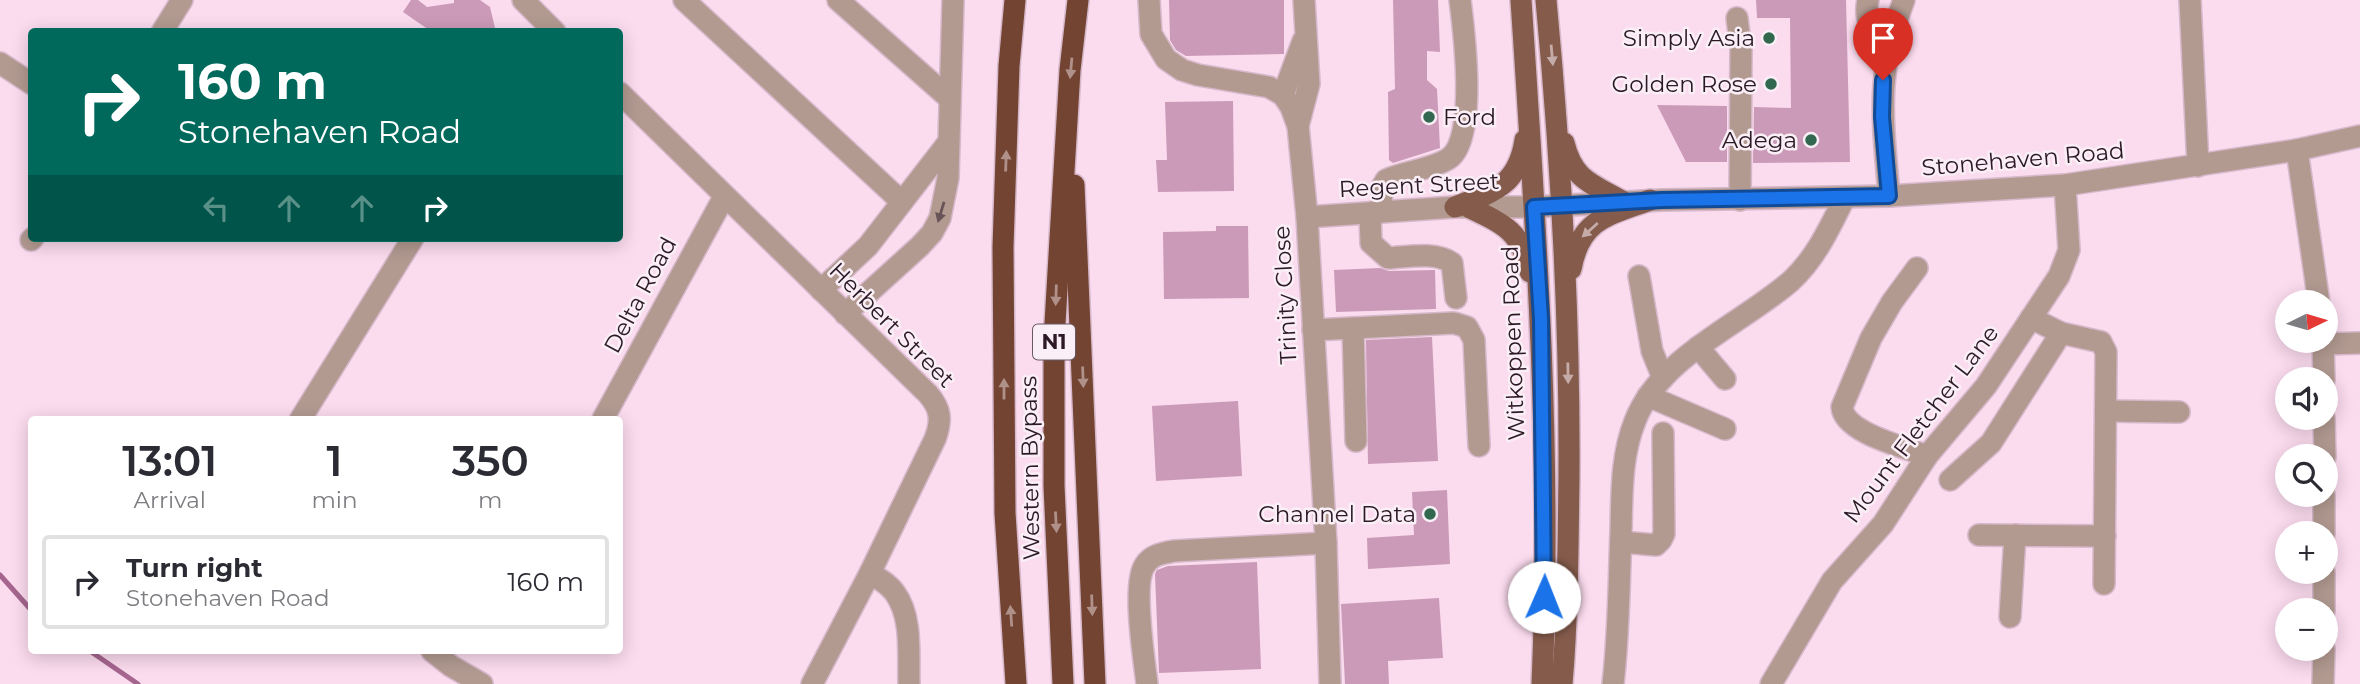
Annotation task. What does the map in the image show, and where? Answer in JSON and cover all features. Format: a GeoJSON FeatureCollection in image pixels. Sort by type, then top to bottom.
{"type":"FeatureCollection","features":[{"type":"Feature","properties":{"kind":"highway","name":"Western Bypass"},"geometry":{"type":"LineString","coordinates":[[1015,0],[1009,66],[1003,261],[1005,513],[1016,684]]}},
{"type":"Feature","properties":{"kind":"highway","name":"Western Bypass"},"geometry":{"type":"LineString","coordinates":[[1063,684],[1054,486],[1054,340],[1070,70],[1078,0]]}},
{"type":"Feature","properties":{"kind":"highway"},"geometry":{"type":"LineString","coordinates":[[1069,113],[1078,253],[1095,684]]}},
{"type":"Feature","properties":{"kind":"main road","name":"Witkoppen Road"},"geometry":{"type":"LineString","coordinates":[[1521,0],[1541,319],[1545,544],[1542,684]]}},
{"type":"Feature","properties":{"kind":"main road"},"geometry":{"type":"LineString","coordinates":[[1546,0],[1557,111],[1566,305],[1569,522],[1562,684]]}},
{"type":"Feature","properties":{"kind":"main road"},"geometry":{"type":"LineString","coordinates":[[1463,208],[1494,192],[1514,174],[1524,146],[1528,86]]}},
{"type":"Feature","properties":{"kind":"main road"},"geometry":{"type":"LineString","coordinates":[[1557,111],[1566,151],[1574,169],[1587,182],[1622,201]]}},
{"type":"Feature","properties":{"kind":"main road"},"geometry":{"type":"LineString","coordinates":[[1566,305],[1573,256],[1582,235],[1609,216],[1650,200]]}},
{"type":"Feature","properties":{"kind":"main road"},"geometry":{"type":"LineString","coordinates":[[1463,208],[1507,227],[1520,242],[1541,319]]}},
{"type":"Feature","properties":{"kind":"street"},"geometry":{"type":"LineString","coordinates":[[164,28],[182,0]]}},
{"type":"Feature","properties":{"kind":"street"},"geometry":{"type":"LineString","coordinates":[[523,0],[547,28]]}},
{"type":"Feature","properties":{"kind":"street"},"geometry":{"type":"LineString","coordinates":[[684,0],[902,202]]}},
{"type":"Feature","properties":{"kind":"street"},"geometry":{"type":"LineString","coordinates":[[838,0],[950,99]]}},
{"type":"Feature","properties":{"kind":"street"},"geometry":{"type":"LineString","coordinates":[[845,314],[932,233],[940,218],[945,198],[953,0]]}},
{"type":"Feature","properties":{"kind":"street"},"geometry":{"type":"LineString","coordinates":[[1149,0],[1151,34],[1166,59],[1182,70],[1198,75],[1269,87],[1283,95],[1306,32]]}},
{"type":"Feature","properties":{"kind":"street"},"geometry":{"type":"LineString","coordinates":[[1298,126],[1309,84],[1304,0]]}},
{"type":"Feature","properties":{"kind":"street"},"geometry":{"type":"LineString","coordinates":[[1456,298],[1452,263],[1445,258],[1388,258],[1371,243],[1376,212],[1386,180],[1445,160],[1455,152],[1460,141],[1467,96],[1460,0]]}},
{"type":"Feature","properties":{"kind":"street"},"geometry":{"type":"LineString","coordinates":[[1514,0],[1523,27]]}},
{"type":"Feature","properties":{"kind":"street"},"geometry":{"type":"LineString","coordinates":[[1868,0],[1867,19],[1871,28],[1889,43]]}},
{"type":"Feature","properties":{"kind":"street"},"geometry":{"type":"LineString","coordinates":[[1889,196],[1882,117],[1883,80],[1889,43],[1904,0]]}},
{"type":"Feature","properties":{"kind":"street"},"geometry":{"type":"LineString","coordinates":[[2190,0],[2198,166]]}},
{"type":"Feature","properties":{"kind":"street"},"geometry":{"type":"LineString","coordinates":[[1737,18],[1741,50],[1740,200]]}},
{"type":"Feature","properties":{"kind":"street"},"geometry":{"type":"LineString","coordinates":[[0,63],[28,81]]}},
{"type":"Feature","properties":{"kind":"street","name":"Trinity Close"},"geometry":{"type":"LineString","coordinates":[[1283,95],[1298,126],[1307,217],[1326,543],[1330,684]]}},
{"type":"Feature","properties":{"kind":"street","name":"Herbert Street"},"geometry":{"type":"LineString","coordinates":[[623,96],[928,394],[940,410],[939,429],[935,439],[812,684]]}},
{"type":"Feature","properties":{"kind":"street","name":"Stonehaven Road"},"geometry":{"type":"LineString","coordinates":[[1562,206],[1650,200],[1889,196],[2066,185],[2297,150],[2360,136]]}},
{"type":"Feature","properties":{"kind":"street"},"geometry":{"type":"LineString","coordinates":[[821,290],[868,246],[947,144]]}},
{"type":"Feature","properties":{"kind":"street"},"geometry":{"type":"LineString","coordinates":[[2297,150],[2317,290]]}},
{"type":"Feature","properties":{"kind":"street","name":"Mount Fletcher Lane"},"geometry":{"type":"LineString","coordinates":[[1773,682],[1832,581],[1883,524],[1927,456],[1986,386],[2066,263],[2069,250],[2066,185]]}},
{"type":"Feature","properties":{"kind":"street","name":"Delta Road"},"geometry":{"type":"LineString","coordinates":[[605,416],[724,197]]}},
{"type":"Feature","properties":{"kind":"street"},"geometry":{"type":"LineString","coordinates":[[1613,684],[1623,473],[1627,445],[1635,419],[1648,396],[1663,378],[1698,347],[1789,282],[1807,265],[1821,246],[1845,197]]}},
{"type":"Feature","properties":{"kind":"street","name":"Regent Street"},"geometry":{"type":"LineString","coordinates":[[1307,217],[1463,208],[1562,206]]}},
{"type":"Feature","properties":{"kind":"street"},"geometry":{"type":"LineString","coordinates":[[302,416],[411,242]]}},
{"type":"Feature","properties":{"kind":"street"},"geometry":{"type":"LineString","coordinates":[[1917,268],[1892,302],[1871,338],[1842,407],[1846,420],[1863,432],[1927,456]]}},
{"type":"Feature","properties":{"kind":"street"},"geometry":{"type":"LineString","coordinates":[[1639,276],[1652,351],[1663,378]]}},
{"type":"Feature","properties":{"kind":"street"},"geometry":{"type":"LineString","coordinates":[[2031,318],[2061,333],[2101,342],[2106,352],[2104,584]]}},
{"type":"Feature","properties":{"kind":"street"},"geometry":{"type":"LineString","coordinates":[[1312,330],[1454,323],[1467,327],[1474,340],[1479,446]]}},
{"type":"Feature","properties":{"kind":"street"},"geometry":{"type":"LineString","coordinates":[[1353,328],[1356,441]]}},
{"type":"Feature","properties":{"kind":"street"},"geometry":{"type":"LineString","coordinates":[[1950,480],[1991,443],[2061,333]]}},
{"type":"Feature","properties":{"kind":"street"},"geometry":{"type":"LineString","coordinates":[[2338,342],[2360,343]]}},
{"type":"Feature","properties":{"kind":"street"},"geometry":{"type":"LineString","coordinates":[[1698,347],[1725,379]]}},
{"type":"Feature","properties":{"kind":"street"},"geometry":{"type":"LineString","coordinates":[[1648,396],[1725,429]]}},
{"type":"Feature","properties":{"kind":"street"},"geometry":{"type":"LineString","coordinates":[[2106,411],[2179,412]]}},
{"type":"Feature","properties":{"kind":"street"},"geometry":{"type":"LineString","coordinates":[[1620,542],[1656,545],[1664,534],[1663,433]]}},
{"type":"Feature","properties":{"kind":"street"},"geometry":{"type":"LineString","coordinates":[[1979,535],[2105,536]]}},
{"type":"Feature","properties":{"kind":"street"},"geometry":{"type":"LineString","coordinates":[[2010,617],[2015,536]]}},
{"type":"Feature","properties":{"kind":"street"},"geometry":{"type":"LineString","coordinates":[[1147,684],[1138,585],[1143,566],[1151,558],[1174,551],[1326,543]]}},
{"type":"Feature","properties":{"kind":"street"},"geometry":{"type":"LineString","coordinates":[[870,573],[895,593],[901,604],[908,634],[909,684]]}},
{"type":"Feature","properties":{"kind":"street"},"geometry":{"type":"LineString","coordinates":[[436,654],[482,684]]}},
{"type":"Feature","properties":{"kind":"street"},"geometry":{"type":"LineString","coordinates":[[2323,661],[2323,684]]}},
{"type":"Feature","properties":{"kind":"building"},"geometry":{"type":"Polygon","coordinates":[[[411,0],[418,0],[427,7],[454,3],[454,0],[480,0],[490,7],[495,28],[426,28],[403,12],[411,0]]]}},
{"type":"Feature","properties":{"kind":"building"},"geometry":{"type":"Polygon","coordinates":[[[1169,0],[1284,0],[1284,54],[1186,56],[1176,50],[1170,40],[1169,0]]]}},
{"type":"Feature","properties":{"kind":"building"},"geometry":{"type":"Polygon","coordinates":[[[1393,0],[1438,0],[1440,52],[1427,51],[1427,80],[1437,89],[1440,148],[1393,163],[1389,160],[1388,92],[1395,89],[1393,0]]]}},
{"type":"Feature","properties":{"kind":"building"},"geometry":{"type":"Polygon","coordinates":[[[1756,0],[1846,0],[1850,162],[1753,163],[1754,107],[1791,108],[1790,18],[1757,18],[1756,0]]]}},
{"type":"Feature","properties":{"kind":"building"},"geometry":{"type":"Polygon","coordinates":[[[1233,101],[1234,191],[1158,192],[1156,160],[1167,160],[1165,102],[1233,101]]]}},
{"type":"Feature","properties":{"kind":"building"},"geometry":{"type":"Polygon","coordinates":[[[1657,105],[1727,106],[1727,162],[1686,162],[1657,105]]]}},
{"type":"Feature","properties":{"kind":"building"},"geometry":{"type":"Polygon","coordinates":[[[1216,226],[1248,226],[1249,298],[1164,299],[1163,232],[1216,231],[1216,226]]]}},
{"type":"Feature","properties":{"kind":"building"},"geometry":{"type":"Polygon","coordinates":[[[1380,268],[1389,271],[1435,270],[1436,309],[1336,312],[1334,270],[1380,268]]]}},
{"type":"Feature","properties":{"kind":"building"},"geometry":{"type":"Polygon","coordinates":[[[1432,337],[1438,461],[1368,464],[1366,340],[1432,337]]]}},
{"type":"Feature","properties":{"kind":"building"},"geometry":{"type":"Polygon","coordinates":[[[1238,401],[1242,476],[1156,481],[1152,406],[1238,401]]]}},
{"type":"Feature","properties":{"kind":"building","name":"Channel Data"},"geometry":{"type":"Polygon","coordinates":[[[1447,490],[1450,564],[1368,569],[1367,538],[1414,535],[1412,492],[1447,490]]]}},
{"type":"Feature","properties":{"kind":"building"},"geometry":{"type":"Polygon","coordinates":[[[1257,562],[1261,669],[1159,673],[1157,570],[1168,566],[1257,562]]]}},
{"type":"Feature","properties":{"kind":"building"},"geometry":{"type":"Polygon","coordinates":[[[1439,598],[1443,658],[1388,661],[1389,684],[1345,684],[1341,604],[1439,598]]]}},
{"type":"Feature","properties":{"kind":"waterway"},"geometry":{"type":"LineString","coordinates":[[0,575],[28,606]]}},
{"type":"Feature","properties":{"kind":"waterway"},"geometry":{"type":"LineString","coordinates":[[94,654],[138,684]]}},
{"type":"Feature","properties":{"kind":"place","name":"Simply Asia"},"geometry":{"type":"Point","coordinates":[1769,38]}},
{"type":"Feature","properties":{"kind":"place","name":"Golden Rose"},"geometry":{"type":"Point","coordinates":[1771,84]}},
{"type":"Feature","properties":{"kind":"place","name":"Ford"},"geometry":{"type":"Point","coordinates":[1429,117]}},
{"type":"Feature","properties":{"kind":"place","name":"Adega"},"geometry":{"type":"Point","coordinates":[1811,140]}},
{"type":"Feature","properties":{"kind":"place","name":"Channel Data"},"geometry":{"type":"Point","coordinates":[1430,514]}},
{"type":"Feature","properties":{"kind":"route"},"geometry":{"type":"LineString","coordinates":[[1544,597],[1541,319],[1534,207],[1622,201],[1889,196],[1882,117],[1883,80]]}}]}
